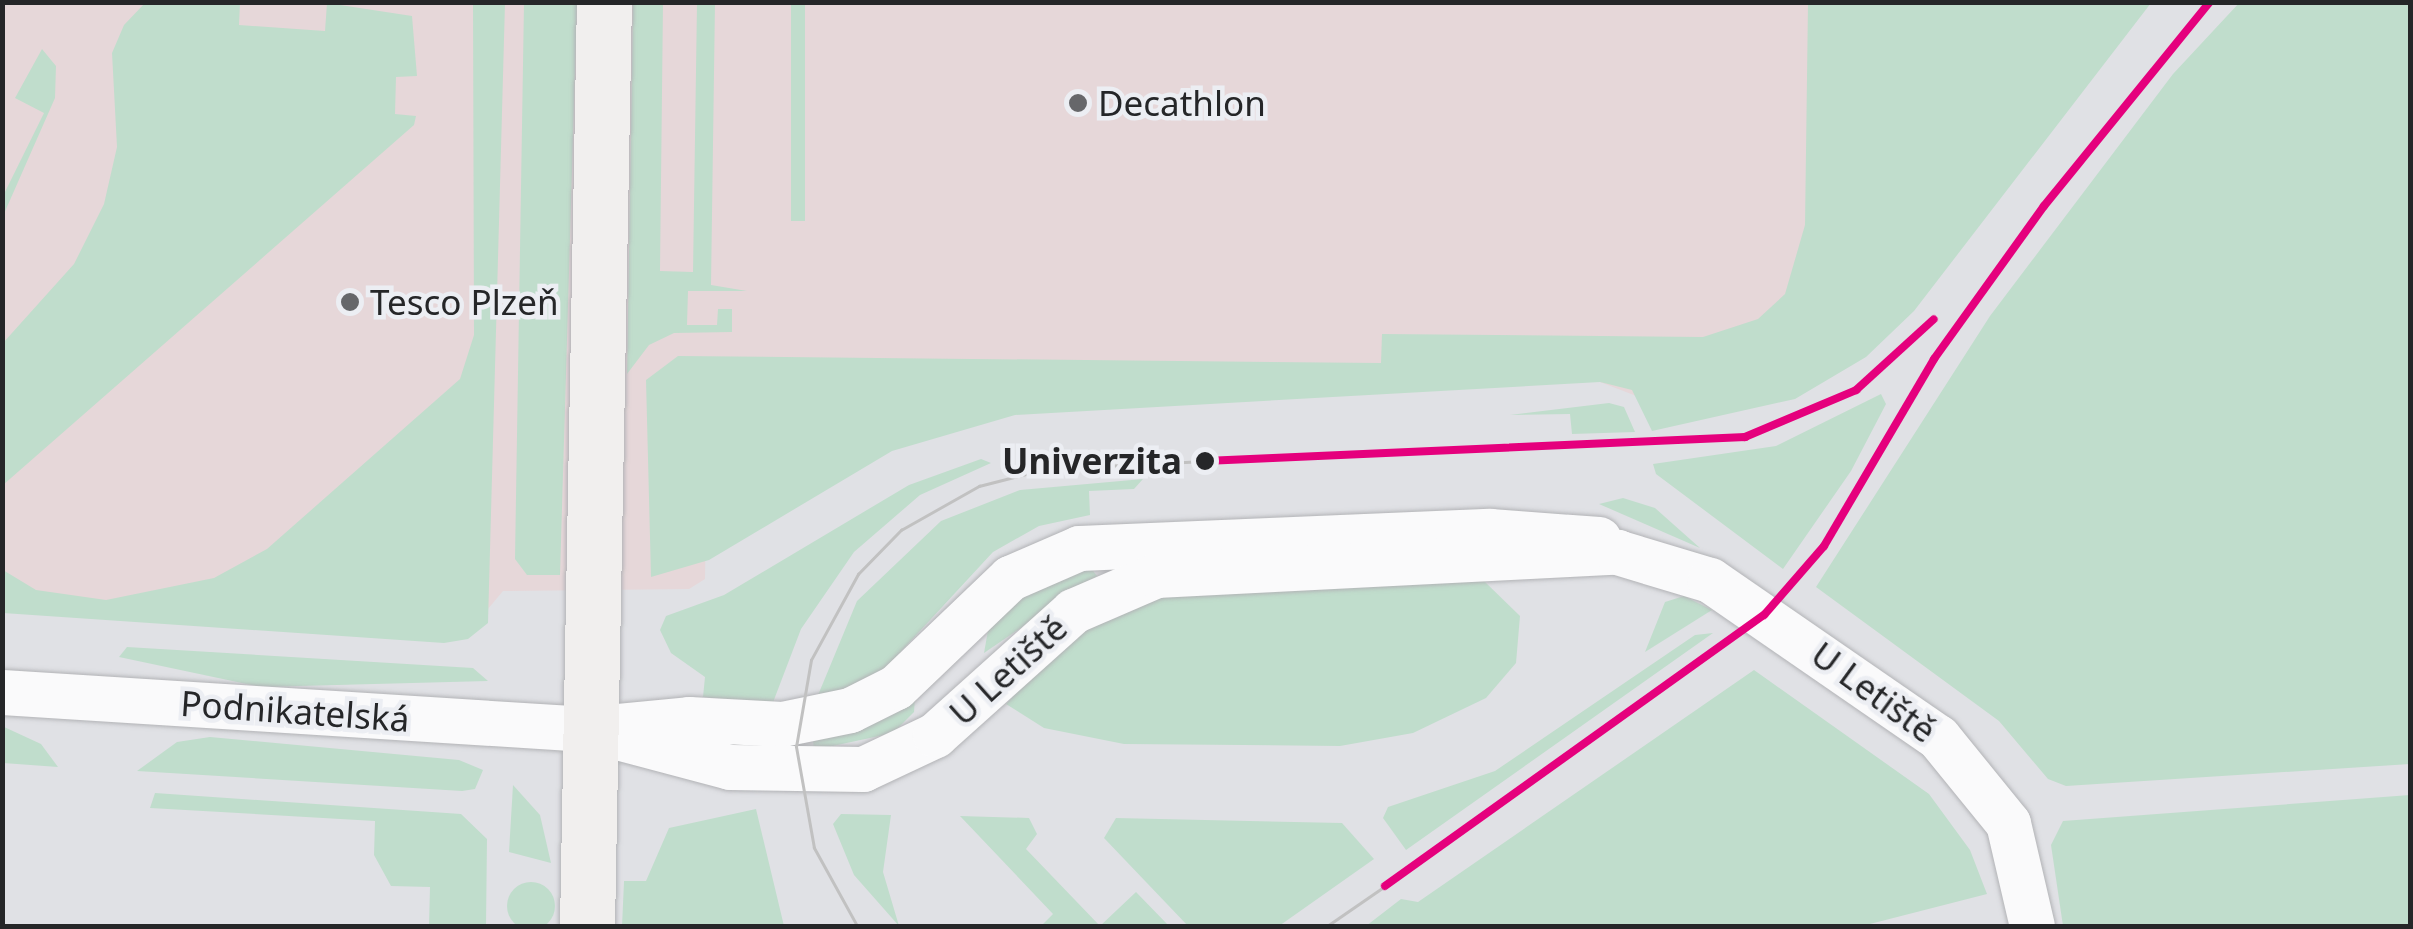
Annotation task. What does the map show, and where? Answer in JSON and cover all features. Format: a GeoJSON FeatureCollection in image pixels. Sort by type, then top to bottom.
{"type":"FeatureCollection","features":[{"type":"Feature","properties":{"kind":"street"},"geometry":{"type":"LineString","coordinates":[[587,926],[587,729],[604,2]]}},
{"type":"Feature","properties":{"kind":"street","name":"U Letiště"},"geometry":{"type":"LineString","coordinates":[[587,729],[689,719],[782,724],[850,710],[919,670],[1010,578],[1094,545],[1559,530],[1710,580],[1938,737],[2008,823],[2032,926]]}},
{"type":"Feature","properties":{"kind":"street","name":"U Letiště"},"geometry":{"type":"LineString","coordinates":[[587,729],[730,767],[863,769],[935,735],[1073,611],[1143,579],[1617,552]]}},
{"type":"Feature","properties":{"kind":"street","name":"Podnikatelská"},"geometry":{"type":"LineString","coordinates":[[2,692],[587,729]]}},
{"type":"Feature","properties":{"kind":"shaded area"},"geometry":{"type":"Polygon","coordinates":[[[2,3],[1849,3],[1845,343],[1639,397],[1600,382],[708,386],[705,579],[689,589],[503,591],[477,622],[3,597],[2,3]]]}},
{"type":"Feature","properties":{"kind":"green space"},"geometry":{"type":"Polygon","coordinates":[[[2240,2],[2410,3],[2410,764],[2066,786],[2048,779],[1999,721],[1816,587],[1990,316],[2173,74],[2240,2]]]}},
{"type":"Feature","properties":{"kind":"green space"},"geometry":{"type":"Polygon","coordinates":[[[145,3],[240,3],[239,25],[325,31],[327,3],[412,16],[417,76],[396,77],[395,114],[416,116],[414,125],[3,485],[3,343],[74,264],[104,204],[117,147],[112,53],[124,25],[145,3]]]}},
{"type":"Feature","properties":{"kind":"green space"},"geometry":{"type":"Polygon","coordinates":[[[473,3],[505,3],[488,623],[468,639],[444,643],[3,613],[3,570],[36,590],[106,600],[214,578],[267,549],[460,379],[474,335],[473,3]]]}},
{"type":"Feature","properties":{"kind":"green space"},"geometry":{"type":"Polygon","coordinates":[[[524,3],[577,3],[560,575],[527,575],[515,559],[524,3]]]}},
{"type":"Feature","properties":{"kind":"green space"},"geometry":{"type":"Polygon","coordinates":[[[633,3],[663,3],[660,271],[693,272],[697,3],[715,3],[711,285],[747,291],[688,291],[687,325],[717,325],[718,309],[732,309],[732,332],[674,333],[649,345],[627,374],[633,3]]]}},
{"type":"Feature","properties":{"kind":"green space"},"geometry":{"type":"Polygon","coordinates":[[[791,3],[805,3],[805,221],[791,221],[791,3]]]}},
{"type":"Feature","properties":{"kind":"green space"},"geometry":{"type":"Polygon","coordinates":[[[1808,3],[2151,3],[1914,311],[1866,357],[1795,399],[1652,431],[1632,390],[1600,382],[1015,415],[892,451],[709,560],[651,577],[646,380],[678,356],[1381,363],[1382,334],[1703,337],[1758,319],[1785,294],[1805,225],[1808,3]]]}},
{"type":"Feature","properties":{"kind":"green space"},"geometry":{"type":"Polygon","coordinates":[[[42,49],[56,66],[55,98],[3,216],[3,196],[44,113],[15,98],[42,49]]]}},
{"type":"Feature","properties":{"kind":"green space"},"geometry":{"type":"Polygon","coordinates":[[[1881,394],[1886,404],[1851,471],[1783,569],[1656,474],[1653,464],[1776,446],[1881,394]]]}},
{"type":"Feature","properties":{"kind":"green space"},"geometry":{"type":"Polygon","coordinates":[[[1609,403],[1624,407],[1635,432],[1572,434],[1570,414],[1510,415],[1609,403]]]}},
{"type":"Feature","properties":{"kind":"green space"},"geometry":{"type":"Polygon","coordinates":[[[981,459],[991,463],[920,495],[854,552],[801,629],[772,705],[703,697],[705,677],[671,653],[660,630],[666,616],[724,595],[909,485],[981,459]]]}},
{"type":"Feature","properties":{"kind":"green space"},"geometry":{"type":"Polygon","coordinates":[[[1143,479],[1134,489],[1089,491],[1090,515],[1039,526],[993,552],[881,673],[816,700],[857,601],[941,521],[1020,490],[1143,479]]]}},
{"type":"Feature","properties":{"kind":"green space"},"geometry":{"type":"Polygon","coordinates":[[[1623,498],[1655,508],[1700,548],[1599,504],[1623,498]]]}},
{"type":"Feature","properties":{"kind":"green space"},"geometry":{"type":"Polygon","coordinates":[[[1090,567],[1097,576],[984,653],[989,625],[1010,601],[1090,567]]]}},
{"type":"Feature","properties":{"kind":"green space"},"geometry":{"type":"Polygon","coordinates":[[[1483,580],[1520,616],[1516,663],[1486,698],[1413,733],[1340,746],[1124,744],[1044,728],[1006,704],[1077,627],[1161,593],[1483,580]]]}},
{"type":"Feature","properties":{"kind":"green space"},"geometry":{"type":"Polygon","coordinates":[[[1684,596],[1712,610],[1645,652],[1665,602],[1684,596]]]}},
{"type":"Feature","properties":{"kind":"green space"},"geometry":{"type":"Polygon","coordinates":[[[1713,633],[1406,850],[1383,818],[1388,807],[1495,771],[1695,635],[1713,633]]]}},
{"type":"Feature","properties":{"kind":"green space"},"geometry":{"type":"Polygon","coordinates":[[[127,647],[473,668],[488,681],[261,687],[119,657],[127,647]]]}},
{"type":"Feature","properties":{"kind":"green space"},"geometry":{"type":"Polygon","coordinates":[[[1754,670],[1929,794],[1970,850],[1987,894],[1866,925],[1366,926],[1401,899],[1418,902],[1754,670]]]}},
{"type":"Feature","properties":{"kind":"green space"},"geometry":{"type":"Polygon","coordinates":[[[915,697],[914,712],[893,733],[814,750],[813,741],[915,697]]]}},
{"type":"Feature","properties":{"kind":"green space"},"geometry":{"type":"Polygon","coordinates":[[[2,726],[41,744],[58,767],[3,763],[2,726]]]}},
{"type":"Feature","properties":{"kind":"green space"},"geometry":{"type":"Polygon","coordinates":[[[210,737],[459,760],[483,770],[475,789],[462,791],[137,771],[177,742],[210,737]]]}},
{"type":"Feature","properties":{"kind":"green space"},"geometry":{"type":"Polygon","coordinates":[[[513,785],[540,815],[551,863],[509,852],[513,785]]]}},
{"type":"Feature","properties":{"kind":"green space"},"geometry":{"type":"Polygon","coordinates":[[[155,793],[461,814],[487,839],[486,926],[429,926],[430,887],[391,886],[374,855],[375,821],[150,808],[155,793]]]}},
{"type":"Feature","properties":{"kind":"green space"},"geometry":{"type":"Polygon","coordinates":[[[2410,795],[2410,926],[2063,926],[2051,845],[2063,821],[2410,795]]]}},
{"type":"Feature","properties":{"kind":"green space"},"geometry":{"type":"Polygon","coordinates":[[[756,809],[784,926],[622,926],[624,881],[646,881],[669,828],[756,809]]]}},
{"type":"Feature","properties":{"kind":"green space"},"geometry":{"type":"Polygon","coordinates":[[[841,814],[891,815],[883,872],[899,926],[854,875],[833,824],[841,814]]]}},
{"type":"Feature","properties":{"kind":"green space"},"geometry":{"type":"Polygon","coordinates":[[[960,816],[1029,818],[1037,834],[1026,849],[1100,926],[1041,926],[1053,914],[960,816]]]}},
{"type":"Feature","properties":{"kind":"green space"},"geometry":{"type":"Polygon","coordinates":[[[1116,818],[1342,823],[1374,859],[1279,926],[1188,926],[1104,838],[1116,818]]]}},
{"type":"Feature","properties":{"kind":"green space"},"geometry":{"type":"Polygon","coordinates":[[[531,882],[548,889],[555,906],[548,923],[531,930],[514,923],[507,906],[514,889],[531,882]]]}},
{"type":"Feature","properties":{"kind":"green space"},"geometry":{"type":"Polygon","coordinates":[[[1136,892],[1169,926],[1100,926],[1136,892]]]}},
{"type":"Feature","properties":{"kind":"tram line"},"geometry":{"type":"LineString","coordinates":[[857,926],[814,848],[796,747],[811,660],[858,574],[901,530],[979,486],[1045,469],[1205,461]]}},
{"type":"Feature","properties":{"kind":"tram line"},"geometry":{"type":"LineString","coordinates":[[1327,926],[1385,886]]}},
{"type":"Feature","properties":{"kind":"transit line"},"geometry":{"type":"LineString","coordinates":[[1385,886],[1764,615],[1824,546],[1934,359],[2044,206],[2210,2]]}},
{"type":"Feature","properties":{"kind":"transit line"},"geometry":{"type":"LineString","coordinates":[[1205,461],[1745,437],[1856,390],[1934,319]]}},
{"type":"Feature","properties":{"kind":"place","name":"Decathlon"},"geometry":{"type":"Point","coordinates":[1078,103]}},
{"type":"Feature","properties":{"kind":"place","name":"Tesco Plzeň"},"geometry":{"type":"Point","coordinates":[350,302]}},
{"type":"Feature","properties":{"kind":"place","name":"Univerzita"},"geometry":{"type":"Point","coordinates":[1205,461]}}]}
